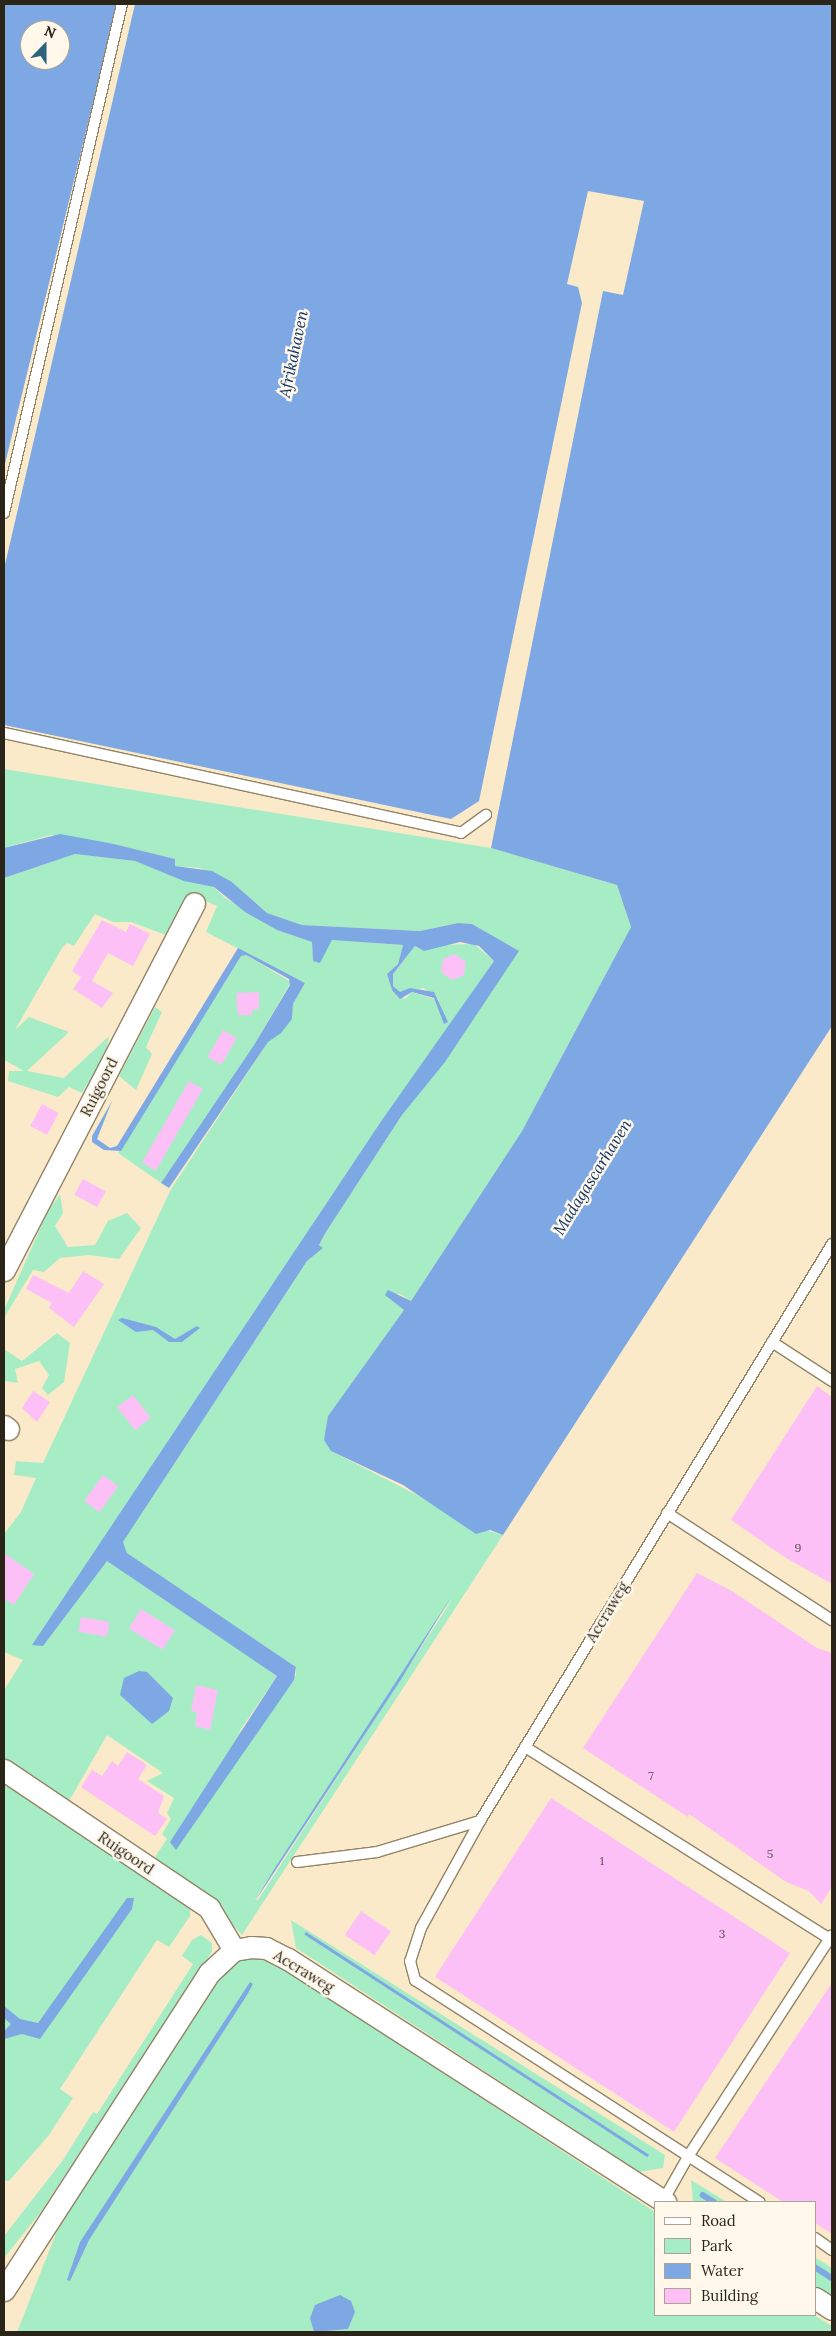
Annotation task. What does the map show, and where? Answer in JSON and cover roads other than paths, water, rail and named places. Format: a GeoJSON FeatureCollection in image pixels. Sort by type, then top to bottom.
{"type":"FeatureCollection","features":[{"type":"Feature","properties":{"kind":"street","name":"Ruigoord"},"geometry":{"type":"LineString","coordinates":[[4,1270],[194,903]]}},
{"type":"Feature","properties":{"kind":"street","name":"Ruigoord"},"geometry":{"type":"LineString","coordinates":[[4,1770],[209,1908],[234,1950]]}},
{"type":"Feature","properties":{"kind":"street","name":"Accraweg"},"geometry":{"type":"LineString","coordinates":[[234,1950],[266,1948],[288,1959],[662,2201]]}},
{"type":"Feature","properties":{"kind":"street"},"geometry":{"type":"LineString","coordinates":[[4,2290],[209,1974],[234,1950]]}},
{"type":"Feature","properties":{"kind":"street"},"geometry":{"type":"LineString","coordinates":[[816,2299],[832,2309]]}},
{"type":"Feature","properties":{"kind":"lane"},"geometry":{"type":"LineString","coordinates":[[4,513],[122,4]]}},
{"type":"Feature","properties":{"kind":"lane"},"geometry":{"type":"LineString","coordinates":[[4,733],[461,833],[486,815]]}},
{"type":"Feature","properties":{"kind":"lane","name":"Accraweg"},"geometry":{"type":"LineString","coordinates":[[758,2201],[415,1980],[410,1960],[420,1928],[480,1821],[832,1244]]}},
{"type":"Feature","properties":{"kind":"lane"},"geometry":{"type":"LineString","coordinates":[[772,1342],[832,1381]]}},
{"type":"Feature","properties":{"kind":"lane"},"geometry":{"type":"LineString","coordinates":[[667,1513],[832,1620]]}},
{"type":"Feature","properties":{"kind":"lane"},"geometry":{"type":"LineString","coordinates":[[525,1747],[831,1937],[689,2155],[665,2201]]}},
{"type":"Feature","properties":{"kind":"lane"},"geometry":{"type":"LineString","coordinates":[[297,1862],[377,1852],[480,1821]]}},
{"type":"Feature","properties":{"kind":"lane"},"geometry":{"type":"LineString","coordinates":[[816,2239],[832,2250]]}},
{"type":"Feature","properties":{"kind":"water"},"geometry":{"type":"Polygon","coordinates":[[[4,4],[117,4],[4,468],[4,4]]]}},
{"type":"Feature","properties":{"kind":"water"},"geometry":{"type":"Polygon","coordinates":[[[135,4],[832,4],[832,1026],[503,1535],[490,1530],[476,1534],[403,1485],[331,1451],[324,1440],[328,1416],[404,1310],[385,1295],[388,1290],[411,1301],[522,1131],[631,927],[617,885],[491,848],[603,291],[623,295],[644,201],[588,191],[567,284],[578,287],[582,303],[479,801],[451,819],[4,725],[4,569],[135,4]]]}},
{"type":"Feature","properties":{"kind":"water"},"geometry":{"type":"Polygon","coordinates":[[[60,834],[114,844],[175,859],[175,866],[212,871],[232,882],[267,913],[302,925],[420,931],[458,923],[472,924],[519,951],[445,1062],[402,1115],[326,1232],[319,1245],[323,1248],[307,1261],[123,1542],[127,1553],[296,1667],[294,1680],[176,1850],[170,1842],[277,1676],[107,1561],[43,1646],[32,1645],[382,1120],[494,961],[479,946],[460,942],[424,951],[415,946],[411,951],[393,974],[393,986],[400,992],[410,988],[434,992],[448,1022],[444,1024],[434,998],[412,992],[400,999],[392,990],[387,974],[398,964],[403,945],[332,940],[320,963],[313,961],[312,942],[277,930],[245,912],[214,887],[184,881],[135,861],[75,854],[4,878],[4,848],[60,834]]]}},
{"type":"Feature","properties":{"kind":"water"},"geometry":{"type":"Polygon","coordinates":[[[238,948],[305,983],[293,1004],[292,1019],[281,1033],[268,1042],[169,1188],[161,1183],[254,1045],[290,985],[289,979],[246,955],[241,956],[121,1151],[104,1150],[92,1142],[92,1136],[112,1101],[97,1139],[110,1148],[117,1146],[238,948]]]}},
{"type":"Feature","properties":{"kind":"water"},"geometry":{"type":"Polygon","coordinates":[[[122,1318],[156,1327],[175,1339],[197,1326],[200,1328],[182,1342],[169,1342],[153,1330],[136,1332],[118,1320],[122,1318]]]}},
{"type":"Feature","properties":{"kind":"water"},"geometry":{"type":"Polygon","coordinates":[[[451,1597],[400,1681],[254,1903],[273,1871],[451,1597]]]}},
{"type":"Feature","properties":{"kind":"water"},"geometry":{"type":"Polygon","coordinates":[[[139,1671],[147,1672],[173,1698],[169,1711],[152,1724],[120,1695],[124,1678],[139,1671]]]}},
{"type":"Feature","properties":{"kind":"water"},"geometry":{"type":"Polygon","coordinates":[[[127,1898],[134,1898],[132,1909],[40,2039],[22,2034],[4,2039],[4,2031],[11,2024],[4,2018],[4,2006],[20,2019],[38,2023],[127,1898]]]}},
{"type":"Feature","properties":{"kind":"water"},"geometry":{"type":"Polygon","coordinates":[[[306,1932],[649,2155],[647,2157],[304,1935],[306,1932]]]}},
{"type":"Feature","properties":{"kind":"water"},"geometry":{"type":"Polygon","coordinates":[[[250,1982],[253,1984],[247,1995],[89,2240],[70,2281],[67,2280],[80,2242],[250,1982]]]}},
{"type":"Feature","properties":{"kind":"water"},"geometry":{"type":"Polygon","coordinates":[[[340,2295],[351,2301],[355,2312],[348,2329],[314,2332],[310,2318],[315,2305],[340,2295]]]}},
{"type":"Feature","properties":{"kind":"waterway"},"geometry":{"type":"LineString","coordinates":[[703,2195],[712,2201]]}},
{"type":"Feature","properties":{"kind":"waterway"},"geometry":{"type":"LineString","coordinates":[[816,2268],[832,2278]]}},
{"type":"Feature","properties":{"kind":"water label","name":"Afrikahaven"},"geometry":{"type":"Point","coordinates":[293,354]}},
{"type":"Feature","properties":{"kind":"water label","name":"Madagascarhaven"},"geometry":{"type":"Point","coordinates":[592,1177]}}]}
